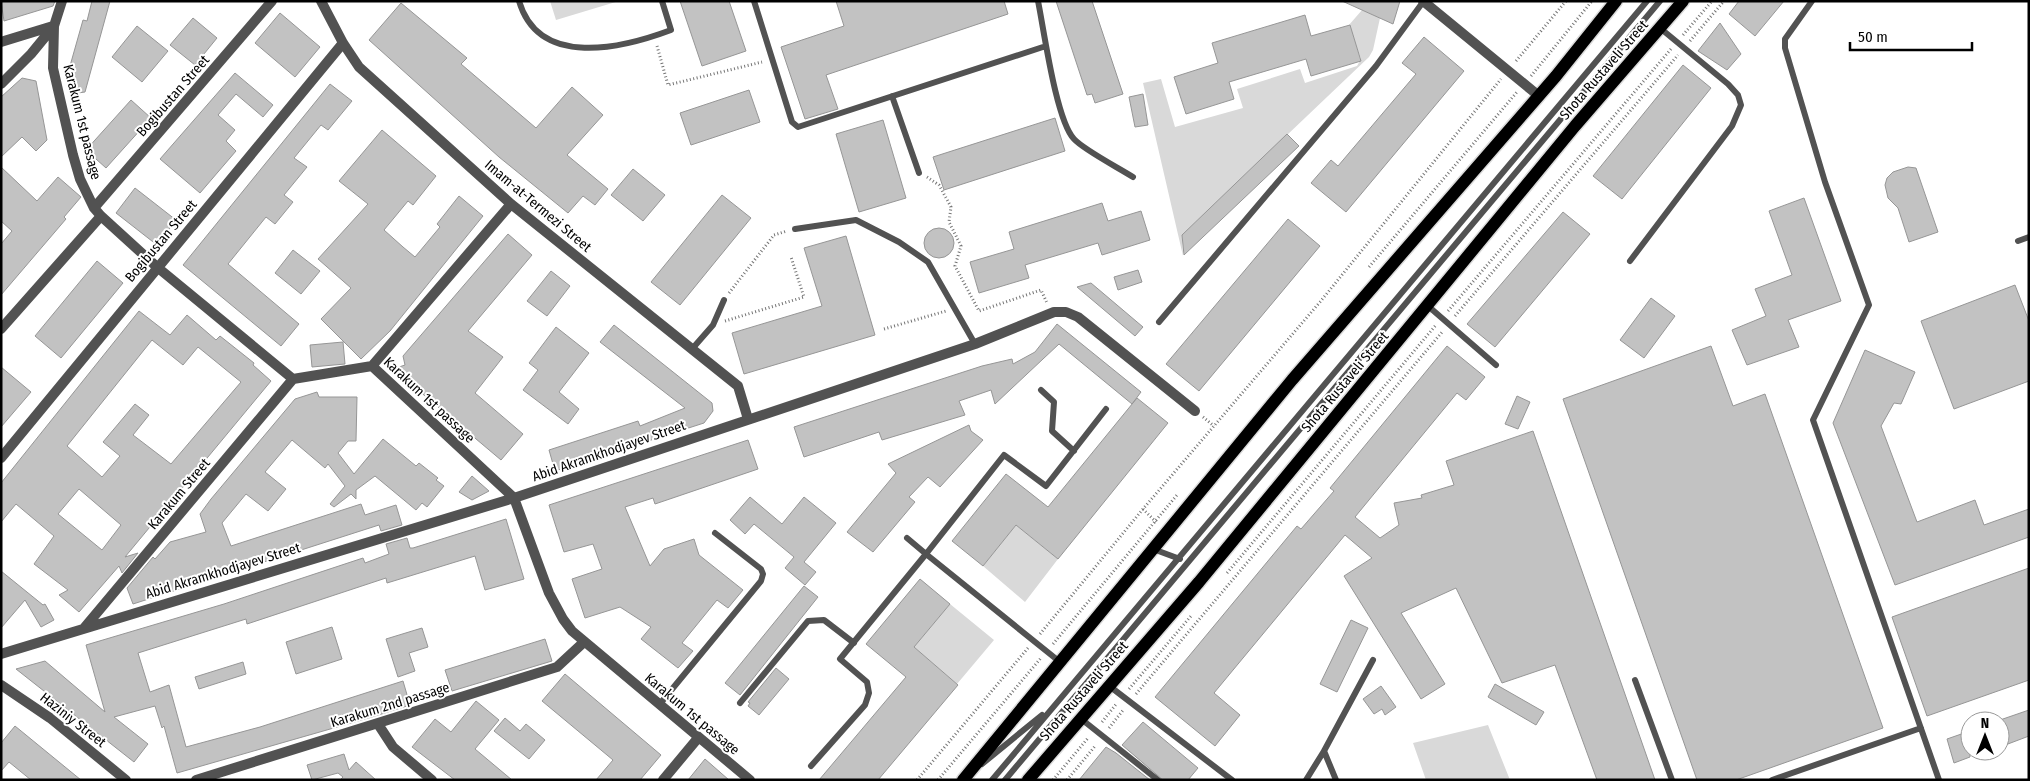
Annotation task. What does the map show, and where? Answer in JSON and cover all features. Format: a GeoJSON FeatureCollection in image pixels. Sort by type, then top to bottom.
{"type":"FeatureCollection","features":[{"type":"Feature","properties":{"kind":"main road"},"geometry":{"type":"LineString","coordinates":[[964,779],[1292,380],[1539,96],[1616,1]]}},
{"type":"Feature","properties":{"kind":"main road","name":"Shota Rustaveli Street"},"geometry":{"type":"LineString","coordinates":[[1028,780],[1108,685],[1200,582],[1576,126],[1683,1]]}},
{"type":"Feature","properties":{"kind":"street"},"geometry":{"type":"LineString","coordinates":[[1,84],[31,54],[54,26],[62,1]]}},
{"type":"Feature","properties":{"kind":"street","name":"Bogibustаn Street"},"geometry":{"type":"LineString","coordinates":[[97,212],[272,1]]}},
{"type":"Feature","properties":{"kind":"street","name":"Imam-at-Termezi Street"},"geometry":{"type":"LineString","coordinates":[[321,1],[343,43],[359,67],[511,204],[738,386],[748,419]]}},
{"type":"Feature","properties":{"kind":"street"},"geometry":{"type":"LineString","coordinates":[[1423,2],[1539,96]]}},
{"type":"Feature","properties":{"kind":"street"},"geometry":{"type":"LineString","coordinates":[[1,42],[54,26]]}},
{"type":"Feature","properties":{"kind":"street","name":"Karakum 1st passage"},"geometry":{"type":"LineString","coordinates":[[54,26],[53,68],[80,179],[97,212],[157,267],[293,379],[372,366],[514,498],[556,607],[572,631],[750,780]]}},
{"type":"Feature","properties":{"kind":"street","name":"Bogibustan Street"},"geometry":{"type":"LineString","coordinates":[[1,458],[343,43]]}},
{"type":"Feature","properties":{"kind":"street"},"geometry":{"type":"LineString","coordinates":[[372,366],[511,204]]}},
{"type":"Feature","properties":{"kind":"street"},"geometry":{"type":"LineString","coordinates":[[1,330],[97,212]]}},
{"type":"Feature","properties":{"kind":"street","name":"Abid Akramkhodjayev Street"},"geometry":{"type":"LineString","coordinates":[[1,654],[514,498],[975,344],[1050,313],[1066,312],[1078,317],[1195,411]]}},
{"type":"Feature","properties":{"kind":"street","name":"Karakum Street"},"geometry":{"type":"LineString","coordinates":[[85,627],[293,379]]}},
{"type":"Feature","properties":{"kind":"street","name":"Karakum 2nd passage"},"geometry":{"type":"LineString","coordinates":[[196,780],[557,667],[584,642]]}},
{"type":"Feature","properties":{"kind":"street","name":"Haziniy Street"},"geometry":{"type":"LineString","coordinates":[[1,686],[50,718],[126,780]]}},
{"type":"Feature","properties":{"kind":"street"},"geometry":{"type":"LineString","coordinates":[[378,724],[393,747],[432,780]]}},
{"type":"Feature","properties":{"kind":"street"},"geometry":{"type":"LineString","coordinates":[[663,780],[698,738]]}},
{"type":"Feature","properties":{"kind":"lane"},"geometry":{"type":"LineString","coordinates":[[520,1],[533,26],[550,39],[568,47],[590,50],[653,36],[671,30],[662,1]]}},
{"type":"Feature","properties":{"kind":"lane"},"geometry":{"type":"LineString","coordinates":[[754,1],[795,126],[1046,46]]}},
{"type":"Feature","properties":{"kind":"lane"},"geometry":{"type":"LineString","coordinates":[[1038,1],[1046,46],[1064,118],[1074,139],[1133,177]]}},
{"type":"Feature","properties":{"kind":"lane"},"geometry":{"type":"LineString","coordinates":[[992,780],[1647,1]]}},
{"type":"Feature","properties":{"kind":"lane"},"geometry":{"type":"LineString","coordinates":[[1005,780],[1660,1]]}},
{"type":"Feature","properties":{"kind":"lane"},"geometry":{"type":"LineString","coordinates":[[1812,1],[1785,39],[1785,48],[1824,182],[1869,305],[1813,420],[1939,780]]}},
{"type":"Feature","properties":{"kind":"lane"},"geometry":{"type":"LineString","coordinates":[[1159,322],[1376,66],[1423,2]]}},
{"type":"Feature","properties":{"kind":"lane"},"geometry":{"type":"LineString","coordinates":[[1630,261],[1732,126],[1741,105],[1738,95],[1728,84],[1660,28]]}},
{"type":"Feature","properties":{"kind":"lane"},"geometry":{"type":"LineString","coordinates":[[892,96],[919,174]]}},
{"type":"Feature","properties":{"kind":"lane"},"geometry":{"type":"LineString","coordinates":[[795,229],[856,220],[899,242],[928,262],[975,344]]}},
{"type":"Feature","properties":{"kind":"lane"},"geometry":{"type":"LineString","coordinates":[[2018,241],[2029,237]]}},
{"type":"Feature","properties":{"kind":"lane"},"geometry":{"type":"LineString","coordinates":[[692,349],[713,325],[724,300]]}},
{"type":"Feature","properties":{"kind":"lane"},"geometry":{"type":"LineString","coordinates":[[1428,306],[1496,365]]}},
{"type":"Feature","properties":{"kind":"lane"},"geometry":{"type":"LineString","coordinates":[[1040,390],[1054,402],[1052,431],[1074,451]]}},
{"type":"Feature","properties":{"kind":"lane"},"geometry":{"type":"LineString","coordinates":[[811,766],[865,704],[867,699],[868,682],[840,659],[1004,455],[1046,486],[1106,409]]}},
{"type":"Feature","properties":{"kind":"lane"},"geometry":{"type":"LineString","coordinates":[[659,705],[761,581],[763,574],[761,569],[715,533]]}},
{"type":"Feature","properties":{"kind":"lane"},"geometry":{"type":"LineString","coordinates":[[907,538],[1060,662]]}},
{"type":"Feature","properties":{"kind":"lane"},"geometry":{"type":"LineString","coordinates":[[1152,549],[1180,558]]}},
{"type":"Feature","properties":{"kind":"lane"},"geometry":{"type":"LineString","coordinates":[[1180,558],[1180,571]]}},
{"type":"Feature","properties":{"kind":"lane"},"geometry":{"type":"LineString","coordinates":[[740,703],[808,621],[824,620],[854,643]]}},
{"type":"Feature","properties":{"kind":"lane"},"geometry":{"type":"LineString","coordinates":[[1306,780],[1324,751],[1373,660]]}},
{"type":"Feature","properties":{"kind":"lane"},"geometry":{"type":"LineString","coordinates":[[1635,680],[1672,780]]}},
{"type":"Feature","properties":{"kind":"lane"},"geometry":{"type":"LineString","coordinates":[[1108,685],[1232,780]]}},
{"type":"Feature","properties":{"kind":"lane"},"geometry":{"type":"LineString","coordinates":[[964,779],[1055,705]]}},
{"type":"Feature","properties":{"kind":"lane"},"geometry":{"type":"LineString","coordinates":[[1080,718],[1158,780]]}},
{"type":"Feature","properties":{"kind":"lane"},"geometry":{"type":"LineString","coordinates":[[1772,780],[1921,728]]}},
{"type":"Feature","properties":{"kind":"lane"},"geometry":{"type":"LineString","coordinates":[[1324,751],[1336,780]]}},
{"type":"Feature","properties":{"kind":"path"},"geometry":{"type":"LineString","coordinates":[[917,780],[1143,509],[1320,302],[1566,1]]}},
{"type":"Feature","properties":{"kind":"path"},"geometry":{"type":"LineString","coordinates":[[1221,580],[1712,1]]}},
{"type":"Feature","properties":{"kind":"path"},"geometry":{"type":"LineString","coordinates":[[1067,780],[1130,701],[1724,1]]}},
{"type":"Feature","properties":{"kind":"path"},"geometry":{"type":"LineString","coordinates":[[653,36],[668,85],[772,59]]}},
{"type":"Feature","properties":{"kind":"path"},"geometry":{"type":"LineString","coordinates":[[919,174],[939,185],[951,207],[948,222],[961,246],[955,266],[979,311],[1041,290],[1050,313]]}},
{"type":"Feature","properties":{"kind":"path"},"geometry":{"type":"LineString","coordinates":[[724,300],[774,235],[795,229]]}},
{"type":"Feature","properties":{"kind":"path"},"geometry":{"type":"LineString","coordinates":[[713,325],[804,297],[791,256]]}},
{"type":"Feature","properties":{"kind":"path"},"geometry":{"type":"LineString","coordinates":[[884,329],[954,309]]}},
{"type":"Feature","properties":{"kind":"path"},"geometry":{"type":"LineString","coordinates":[[1143,509],[1158,524]]}},
{"type":"Feature","properties":{"kind":"path"},"geometry":{"type":"LineString","coordinates":[[1053,780],[1197,609]]}},
{"type":"Feature","properties":{"kind":"shaded area"},"geometry":{"type":"Polygon","coordinates":[[[550,1],[619,1],[556,20],[550,1]]]}},
{"type":"Feature","properties":{"kind":"shaded area"},"geometry":{"type":"Polygon","coordinates":[[[1362,10],[1380,18],[1373,50],[1369,57],[1182,235],[1183,256],[1143,83],[1161,79],[1175,127],[1243,108],[1237,89],[1300,69],[1305,83],[1357,66],[1361,59],[1349,25],[1362,10]]]}},
{"type":"Feature","properties":{"kind":"shaded area"},"geometry":{"type":"Polygon","coordinates":[[[1016,525],[1058,559],[1025,602],[983,566],[1016,525]]]}},
{"type":"Feature","properties":{"kind":"shaded area"},"geometry":{"type":"Polygon","coordinates":[[[950,604],[994,640],[957,684],[914,647],[950,604]]]}},
{"type":"Feature","properties":{"kind":"shaded area"},"geometry":{"type":"Polygon","coordinates":[[[1488,725],[1510,780],[1426,780],[1413,743],[1488,725]]]}},
{"type":"Feature","properties":{"kind":"building"},"geometry":{"type":"Polygon","coordinates":[[[1,1],[55,1],[53,6],[4,21],[1,1]]]}},
{"type":"Feature","properties":{"kind":"building"},"geometry":{"type":"Polygon","coordinates":[[[92,1],[110,1],[85,92],[71,94],[68,73],[83,20],[87,21],[92,1]]]}},
{"type":"Feature","properties":{"kind":"building"},"geometry":{"type":"Polygon","coordinates":[[[680,1],[729,1],[746,51],[702,66],[680,1]]]}},
{"type":"Feature","properties":{"kind":"building"},"geometry":{"type":"Polygon","coordinates":[[[836,1],[1004,1],[1008,14],[826,75],[838,109],[805,119],[781,47],[844,26],[836,1]]]}},
{"type":"Feature","properties":{"kind":"building"},"geometry":{"type":"Polygon","coordinates":[[[1056,1],[1092,1],[1123,94],[1095,103],[1092,94],[1087,95],[1056,1]]]}},
{"type":"Feature","properties":{"kind":"building"},"geometry":{"type":"Polygon","coordinates":[[[1342,1],[1400,1],[1393,24],[1342,1]]]}},
{"type":"Feature","properties":{"kind":"building"},"geometry":{"type":"Polygon","coordinates":[[[1739,1],[1784,1],[1755,36],[1729,14],[1739,1]]]}},
{"type":"Feature","properties":{"kind":"building"},"geometry":{"type":"Polygon","coordinates":[[[401,3],[467,58],[461,64],[536,128],[572,87],[603,115],[567,155],[608,189],[595,205],[583,196],[568,213],[499,157],[369,40],[401,3]]]}},
{"type":"Feature","properties":{"kind":"building"},"geometry":{"type":"Polygon","coordinates":[[[280,13],[320,47],[295,77],[255,43],[280,13]]]}},
{"type":"Feature","properties":{"kind":"building"},"geometry":{"type":"Polygon","coordinates":[[[1305,15],[1311,36],[1350,25],[1361,61],[1311,76],[1306,59],[1229,82],[1234,99],[1186,114],[1174,77],[1218,63],[1212,43],[1305,15]]]}},
{"type":"Feature","properties":{"kind":"building"},"geometry":{"type":"Polygon","coordinates":[[[193,18],[217,38],[195,65],[170,45],[193,18]]]}},
{"type":"Feature","properties":{"kind":"building"},"geometry":{"type":"Polygon","coordinates":[[[1720,23],[1741,54],[1727,70],[1698,51],[1720,23]]]}},
{"type":"Feature","properties":{"kind":"building"},"geometry":{"type":"Polygon","coordinates":[[[137,26],[168,51],[142,82],[112,57],[137,26]]]}},
{"type":"Feature","properties":{"kind":"building"},"geometry":{"type":"Polygon","coordinates":[[[1424,37],[1464,71],[1346,212],[1311,183],[1331,160],[1338,166],[1416,74],[1402,63],[1424,37]]]}},
{"type":"Feature","properties":{"kind":"building"},"geometry":{"type":"Polygon","coordinates":[[[1683,65],[1711,88],[1622,199],[1593,176],[1683,65]]]}},
{"type":"Feature","properties":{"kind":"building"},"geometry":{"type":"Polygon","coordinates":[[[235,73],[273,105],[263,117],[236,94],[218,115],[235,130],[226,141],[236,151],[200,193],[160,159],[235,73]]]}},
{"type":"Feature","properties":{"kind":"building"},"geometry":{"type":"Polygon","coordinates":[[[22,78],[36,81],[47,140],[36,151],[22,137],[1,157],[1,97],[22,78]]]}},
{"type":"Feature","properties":{"kind":"building"},"geometry":{"type":"Polygon","coordinates":[[[330,84],[352,101],[328,130],[321,125],[294,158],[307,167],[284,195],[293,202],[275,224],[266,217],[228,264],[299,324],[281,346],[183,265],[330,84]]]}},
{"type":"Feature","properties":{"kind":"building"},"geometry":{"type":"Polygon","coordinates":[[[749,90],[760,122],[691,145],[680,113],[749,90]]]}},
{"type":"Feature","properties":{"kind":"building"},"geometry":{"type":"Polygon","coordinates":[[[1143,94],[1148,125],[1135,127],[1129,97],[1143,94]]]}},
{"type":"Feature","properties":{"kind":"building"},"geometry":{"type":"Polygon","coordinates":[[[131,100],[151,118],[106,168],[86,150],[131,100]]]}},
{"type":"Feature","properties":{"kind":"building"},"geometry":{"type":"Polygon","coordinates":[[[1055,118],[1065,151],[944,190],[933,157],[1055,118]]]}},
{"type":"Feature","properties":{"kind":"building"},"geometry":{"type":"Polygon","coordinates":[[[883,120],[906,198],[859,212],[836,134],[883,120]]]}},
{"type":"Feature","properties":{"kind":"building"},"geometry":{"type":"Polygon","coordinates":[[[382,130],[436,176],[413,205],[408,201],[384,230],[403,247],[415,257],[440,227],[437,224],[459,196],[483,216],[390,331],[361,359],[321,319],[351,288],[318,259],[368,204],[339,181],[382,130]]]}},
{"type":"Feature","properties":{"kind":"building"},"geometry":{"type":"Polygon","coordinates":[[[1287,134],[1299,146],[1184,255],[1182,235],[1287,134]]]}},
{"type":"Feature","properties":{"kind":"building"},"geometry":{"type":"Polygon","coordinates":[[[1,167],[37,201],[58,177],[81,197],[64,217],[66,219],[1,295],[1,244],[12,231],[1,221],[1,167]]]}},
{"type":"Feature","properties":{"kind":"building"},"geometry":{"type":"Polygon","coordinates":[[[1908,167],[1916,168],[1938,232],[1909,242],[1898,208],[1888,198],[1885,185],[1887,178],[1893,172],[1908,167]]]}},
{"type":"Feature","properties":{"kind":"building"},"geometry":{"type":"Polygon","coordinates":[[[633,169],[665,195],[643,221],[611,195],[633,169]]]}},
{"type":"Feature","properties":{"kind":"building"},"geometry":{"type":"Polygon","coordinates":[[[135,188],[176,220],[157,245],[116,213],[135,188]]]}},
{"type":"Feature","properties":{"kind":"building"},"geometry":{"type":"Polygon","coordinates":[[[722,195],[751,218],[680,305],[651,282],[722,195]]]}},
{"type":"Feature","properties":{"kind":"building"},"geometry":{"type":"Polygon","coordinates":[[[1804,198],[1841,301],[1788,320],[1799,347],[1747,365],[1732,330],[1766,316],[1755,289],[1792,275],[1769,211],[1804,198]]]}},
{"type":"Feature","properties":{"kind":"building"},"geometry":{"type":"Polygon","coordinates":[[[1102,203],[1108,221],[1141,211],[1150,240],[1102,255],[1098,243],[1025,265],[1029,278],[979,293],[970,262],[1014,249],[1009,232],[1102,203]]]}},
{"type":"Feature","properties":{"kind":"building"},"geometry":{"type":"Polygon","coordinates":[[[1563,212],[1590,234],[1495,347],[1467,324],[1563,212]]]}},
{"type":"Feature","properties":{"kind":"building"},"geometry":{"type":"Polygon","coordinates":[[[1288,219],[1320,246],[1199,391],[1166,364],[1288,219]]]}},
{"type":"Feature","properties":{"kind":"building"},"geometry":{"type":"Polygon","coordinates":[[[939,228],[950,232],[954,243],[950,254],[939,258],[928,254],[924,243],[928,232],[939,228]]]}},
{"type":"Feature","properties":{"kind":"building"},"geometry":{"type":"Polygon","coordinates":[[[508,234],[532,255],[468,331],[503,357],[475,393],[523,434],[501,460],[393,369],[405,365],[403,356],[508,234]]]}},
{"type":"Feature","properties":{"kind":"building"},"geometry":{"type":"Polygon","coordinates":[[[846,236],[875,335],[744,374],[732,333],[822,306],[804,248],[846,236]]]}},
{"type":"Feature","properties":{"kind":"building"},"geometry":{"type":"Polygon","coordinates":[[[293,250],[320,271],[301,294],[275,273],[293,250]]]}},
{"type":"Feature","properties":{"kind":"building"},"geometry":{"type":"Polygon","coordinates":[[[97,261],[123,283],[61,358],[35,336],[97,261]]]}},
{"type":"Feature","properties":{"kind":"building"},"geometry":{"type":"Polygon","coordinates":[[[1138,270],[1142,282],[1118,290],[1114,277],[1138,270]]]}},
{"type":"Feature","properties":{"kind":"building"},"geometry":{"type":"Polygon","coordinates":[[[551,271],[570,286],[547,316],[527,301],[551,271]]]}},
{"type":"Feature","properties":{"kind":"building"},"geometry":{"type":"Polygon","coordinates":[[[1091,283],[1143,327],[1135,336],[1077,287],[1091,283]]]}},
{"type":"Feature","properties":{"kind":"building"},"geometry":{"type":"Polygon","coordinates":[[[2015,285],[2029,321],[2029,381],[1954,409],[1921,321],[2015,285]]]}},
{"type":"Feature","properties":{"kind":"building"},"geometry":{"type":"Polygon","coordinates":[[[1651,298],[1675,316],[1644,358],[1620,340],[1651,298]]]}},
{"type":"Feature","properties":{"kind":"building"},"geometry":{"type":"Polygon","coordinates":[[[139,311],[170,335],[187,315],[216,340],[220,336],[254,363],[253,365],[271,381],[125,557],[138,553],[122,573],[119,566],[79,612],[59,595],[68,590],[34,564],[54,536],[16,504],[1,522],[1,483],[139,311]],[[152,340],[67,446],[102,477],[120,456],[103,442],[135,404],[149,415],[133,435],[171,464],[241,382],[198,347],[183,365],[152,340]],[[79,489],[58,514],[102,550],[121,525],[79,489]]]}},
{"type":"Feature","properties":{"kind":"building"},"geometry":{"type":"Polygon","coordinates":[[[1057,324],[1141,392],[1132,404],[1059,344],[995,404],[991,390],[959,401],[965,415],[882,440],[879,432],[804,457],[794,427],[982,366],[1012,359],[1013,364],[1035,352],[1057,324]]]}},
{"type":"Feature","properties":{"kind":"building"},"geometry":{"type":"Polygon","coordinates":[[[614,325],[712,403],[713,411],[704,423],[555,471],[549,450],[638,421],[640,426],[685,408],[600,342],[614,325]]]}},
{"type":"Feature","properties":{"kind":"building"},"geometry":{"type":"Polygon","coordinates":[[[556,327],[589,353],[559,392],[579,409],[568,424],[523,390],[538,370],[529,363],[556,327]]]}},
{"type":"Feature","properties":{"kind":"building"},"geometry":{"type":"Polygon","coordinates":[[[343,342],[345,364],[312,367],[310,345],[343,342]]]}},
{"type":"Feature","properties":{"kind":"building"},"geometry":{"type":"Polygon","coordinates":[[[1447,346],[1485,377],[1466,400],[1457,393],[1355,517],[1380,538],[1399,525],[1394,503],[1422,498],[1421,495],[1454,485],[1446,461],[1533,431],[1655,780],[1597,780],[1555,665],[1502,683],[1456,588],[1401,613],[1445,684],[1421,699],[1344,576],[1372,558],[1345,535],[1214,693],[1240,715],[1215,746],[1155,697],[1297,526],[1301,529],[1334,491],[1330,488],[1447,346]]]}},
{"type":"Feature","properties":{"kind":"building"},"geometry":{"type":"Polygon","coordinates":[[[1711,346],[1733,406],[1765,394],[1883,728],[1736,780],[1697,780],[1563,399],[1711,346]]]}},
{"type":"Feature","properties":{"kind":"building"},"geometry":{"type":"Polygon","coordinates":[[[1865,350],[1915,372],[1901,404],[1894,403],[1881,426],[1917,522],[1975,500],[1984,525],[2029,509],[2029,537],[1895,585],[1833,423],[1865,350]]]}},
{"type":"Feature","properties":{"kind":"building"},"geometry":{"type":"Polygon","coordinates":[[[1,367],[31,392],[1,427],[1,367]]]}},
{"type":"Feature","properties":{"kind":"building"},"geometry":{"type":"Polygon","coordinates":[[[317,392],[319,397],[357,397],[356,441],[348,441],[338,453],[354,474],[383,439],[416,466],[419,463],[438,478],[436,480],[444,486],[427,507],[422,503],[416,510],[375,476],[356,490],[356,499],[351,494],[334,507],[330,504],[345,486],[328,464],[325,468],[292,440],[265,472],[286,489],[268,511],[246,494],[222,523],[231,546],[361,504],[365,515],[396,505],[402,525],[381,531],[379,525],[133,604],[127,588],[153,557],[155,559],[170,542],[206,532],[200,514],[211,499],[295,399],[317,392]]]}},
{"type":"Feature","properties":{"kind":"building"},"geometry":{"type":"Polygon","coordinates":[[[1517,396],[1530,402],[1518,429],[1505,424],[1517,396]]]}},
{"type":"Feature","properties":{"kind":"building"},"geometry":{"type":"Polygon","coordinates":[[[1137,398],[1168,423],[1058,559],[1016,525],[983,566],[952,541],[1006,474],[1048,507],[1137,398]]]}},
{"type":"Feature","properties":{"kind":"building"},"geometry":{"type":"Polygon","coordinates":[[[969,425],[971,431],[983,440],[940,487],[928,477],[909,497],[915,502],[873,552],[847,532],[896,473],[888,464],[969,425]]]}},
{"type":"Feature","properties":{"kind":"building"},"geometry":{"type":"Polygon","coordinates":[[[748,440],[758,469],[655,504],[653,498],[625,507],[650,566],[664,549],[694,539],[699,555],[743,590],[728,608],[717,600],[682,643],[693,651],[678,668],[641,639],[651,627],[620,607],[585,618],[572,579],[602,569],[593,544],[564,552],[549,505],[748,440]]]}},
{"type":"Feature","properties":{"kind":"building"},"geometry":{"type":"Polygon","coordinates":[[[472,476],[489,491],[472,500],[459,492],[472,476]]]}},
{"type":"Feature","properties":{"kind":"building"},"geometry":{"type":"Polygon","coordinates":[[[750,497],[782,524],[804,497],[836,523],[804,562],[816,572],[805,585],[785,568],[794,557],[754,524],[745,534],[730,520],[750,497]]]}},
{"type":"Feature","properties":{"kind":"building"},"geometry":{"type":"Polygon","coordinates":[[[506,519],[524,579],[485,590],[475,556],[387,583],[386,578],[247,624],[246,619],[138,653],[150,692],[169,685],[186,747],[260,727],[403,681],[410,705],[372,717],[177,773],[164,726],[162,728],[155,706],[114,717],[148,744],[134,762],[16,669],[45,661],[105,712],[86,645],[224,604],[363,558],[365,563],[389,554],[386,544],[407,538],[410,548],[413,548],[506,519]]]}},
{"type":"Feature","properties":{"kind":"building"},"geometry":{"type":"Polygon","coordinates":[[[2029,568],[2029,680],[1927,716],[1892,617],[2029,568]]]}},
{"type":"Feature","properties":{"kind":"building"},"geometry":{"type":"Polygon","coordinates":[[[1,571],[43,605],[45,604],[54,620],[41,627],[25,600],[1,628],[1,571]]]}},
{"type":"Feature","properties":{"kind":"building"},"geometry":{"type":"Polygon","coordinates":[[[920,579],[950,604],[914,647],[958,685],[878,780],[819,780],[906,677],[866,644],[920,579]]]}},
{"type":"Feature","properties":{"kind":"building"},"geometry":{"type":"Polygon","coordinates":[[[804,586],[818,597],[740,695],[725,683],[804,586]]]}},
{"type":"Feature","properties":{"kind":"building"},"geometry":{"type":"Polygon","coordinates":[[[1351,620],[1368,628],[1337,692],[1320,684],[1351,620]]]}},
{"type":"Feature","properties":{"kind":"building"},"geometry":{"type":"Polygon","coordinates":[[[332,627],[342,659],[296,674],[286,642],[332,627]]]}},
{"type":"Feature","properties":{"kind":"building"},"geometry":{"type":"Polygon","coordinates":[[[422,628],[428,647],[409,653],[415,671],[398,677],[386,639],[422,628]]]}},
{"type":"Feature","properties":{"kind":"building"},"geometry":{"type":"Polygon","coordinates":[[[545,639],[552,661],[452,691],[445,670],[545,639]]]}},
{"type":"Feature","properties":{"kind":"building"},"geometry":{"type":"Polygon","coordinates":[[[243,662],[246,674],[199,689],[195,677],[243,662]]]}},
{"type":"Feature","properties":{"kind":"building"},"geometry":{"type":"Polygon","coordinates":[[[776,668],[789,679],[759,715],[748,706],[750,703],[748,702],[776,668]]]}},
{"type":"Feature","properties":{"kind":"building"},"geometry":{"type":"Polygon","coordinates":[[[565,674],[661,755],[640,780],[596,780],[613,760],[542,701],[565,674]]]}},
{"type":"Feature","properties":{"kind":"building"},"geometry":{"type":"Polygon","coordinates":[[[1495,684],[1544,712],[1536,725],[1488,697],[1495,684]]]}},
{"type":"Feature","properties":{"kind":"building"},"geometry":{"type":"Polygon","coordinates":[[[1381,686],[1396,707],[1385,715],[1382,709],[1374,714],[1363,699],[1381,686]]]}},
{"type":"Feature","properties":{"kind":"building"},"geometry":{"type":"Polygon","coordinates":[[[476,701],[499,720],[475,749],[512,780],[455,780],[412,747],[435,719],[451,732],[476,701]]]}},
{"type":"Feature","properties":{"kind":"building"},"geometry":{"type":"Polygon","coordinates":[[[2029,710],[2029,736],[2010,743],[2010,717],[2029,710]]]}},
{"type":"Feature","properties":{"kind":"building"},"geometry":{"type":"Polygon","coordinates":[[[505,718],[520,731],[526,724],[545,740],[529,759],[494,731],[505,718]]]}},
{"type":"Feature","properties":{"kind":"building"},"geometry":{"type":"Polygon","coordinates":[[[1143,722],[1198,768],[1188,780],[1163,780],[1122,745],[1143,722]]]}},
{"type":"Feature","properties":{"kind":"building"},"geometry":{"type":"Polygon","coordinates":[[[15,726],[81,780],[31,780],[9,762],[1,771],[1,743],[15,726]]]}},
{"type":"Feature","properties":{"kind":"building"},"geometry":{"type":"Polygon","coordinates":[[[1960,734],[1960,761],[1954,763],[1947,739],[1960,734]]]}},
{"type":"Feature","properties":{"kind":"building"},"geometry":{"type":"Polygon","coordinates":[[[1106,747],[1116,753],[1150,780],[1079,780],[1106,747]]]}},
{"type":"Feature","properties":{"kind":"building"},"geometry":{"type":"Polygon","coordinates":[[[344,754],[349,770],[356,762],[376,780],[340,780],[343,777],[338,773],[312,780],[307,765],[344,754]]]}},
{"type":"Feature","properties":{"kind":"building"},"geometry":{"type":"Polygon","coordinates":[[[705,759],[729,780],[688,780],[705,759]]]}}]}
